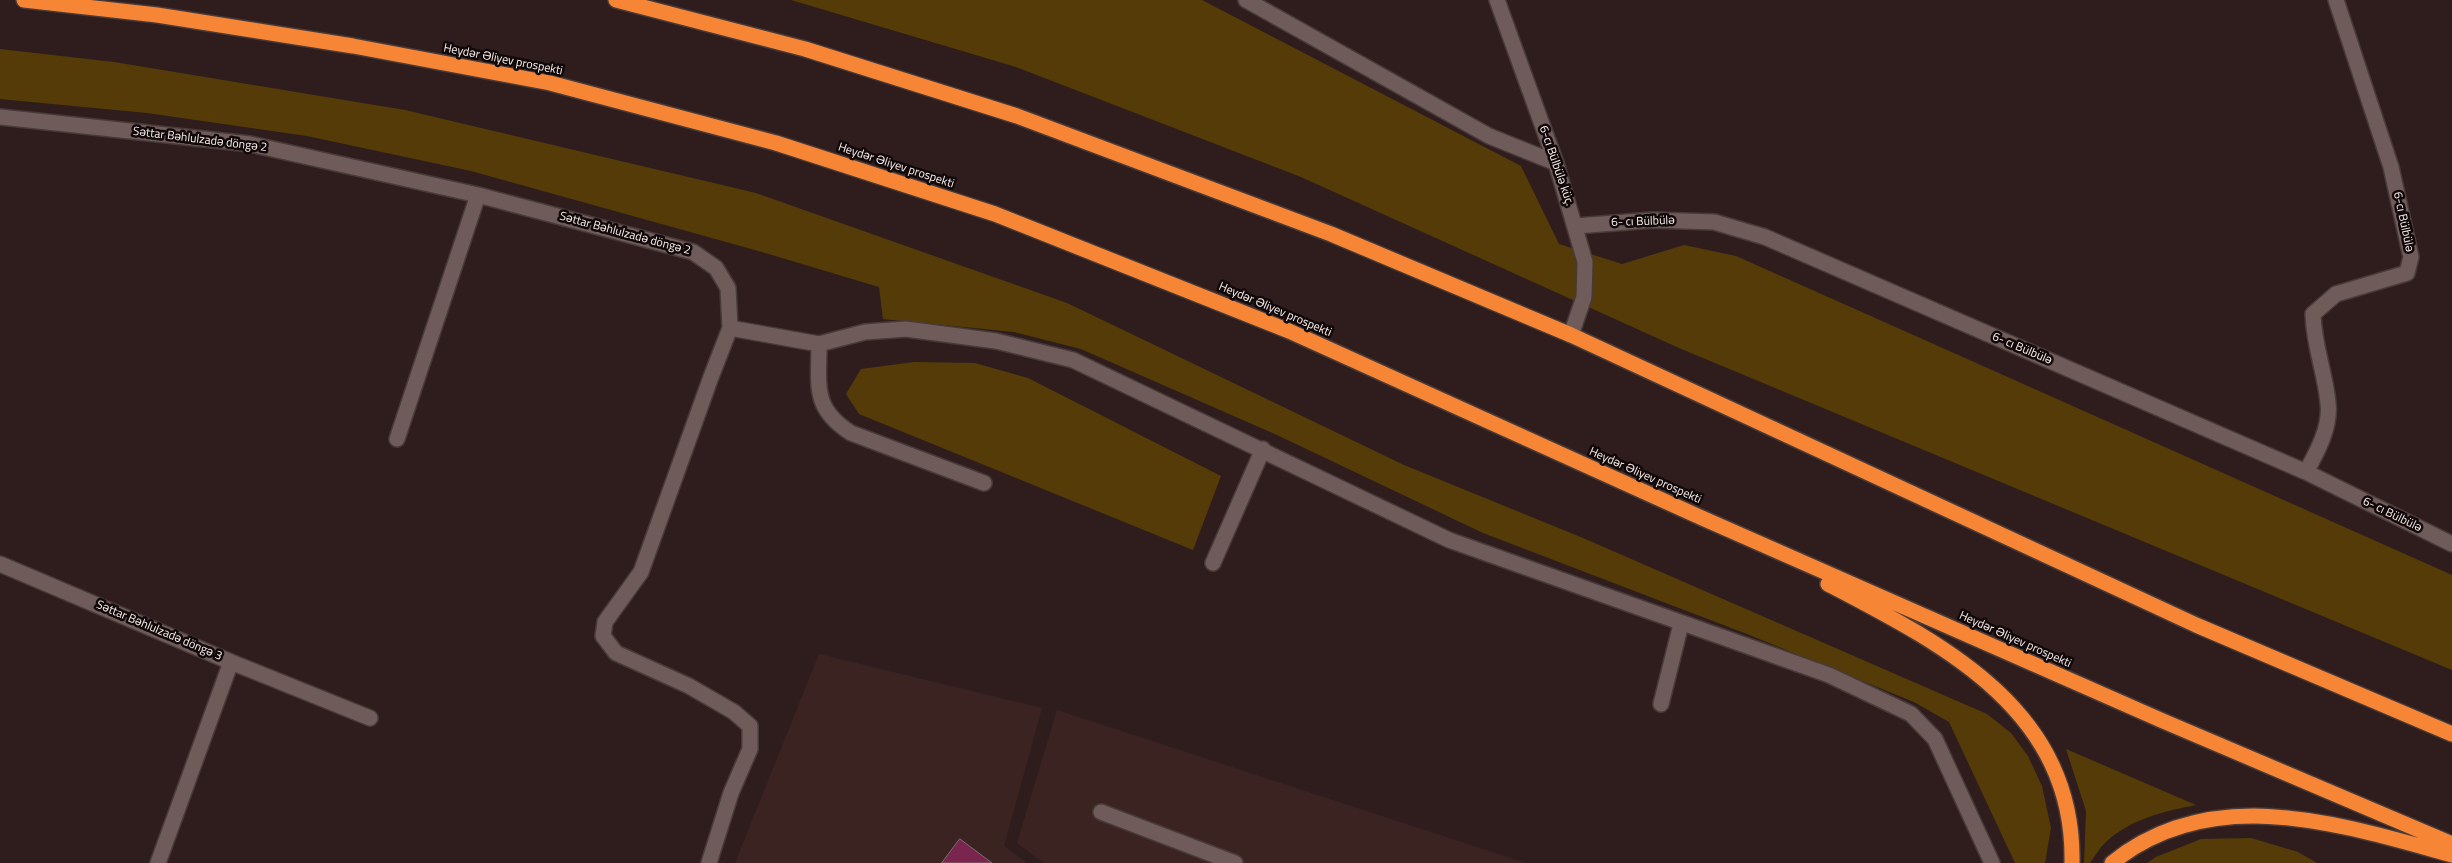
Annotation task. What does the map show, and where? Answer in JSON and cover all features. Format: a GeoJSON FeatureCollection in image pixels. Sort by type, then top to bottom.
{"type":"FeatureCollection","features":[{"type":"Feature","properties":{"kind":"highway","name":"Heydər Əliyev prospekti"},"geometry":{"type":"LineString","coordinates":[[24,0],[157,15],[353,46],[550,83],[776,143],[995,214],[1289,331],[1702,518],[2154,717],[2452,844]]}},
{"type":"Feature","properties":{"kind":"highway"},"geometry":{"type":"LineString","coordinates":[[616,0],[805,49],[1017,116],[1331,234],[1571,335],[2196,625],[2452,734]]}},
{"type":"Feature","properties":{"kind":"highway"},"geometry":{"type":"LineString","coordinates":[[1702,518],[1914,628],[1982,677],[2025,721],[2052,761],[2068,805],[2072,863]]}},
{"type":"Feature","properties":{"kind":"highway"},"geometry":{"type":"LineString","coordinates":[[2112,863],[2142,843],[2179,825],[2226,816],[2287,817],[2357,829],[2452,855]]}},
{"type":"Feature","properties":{"kind":"street"},"geometry":{"type":"LineString","coordinates":[[1246,0],[1489,136],[1556,163]]}},
{"type":"Feature","properties":{"kind":"street","name":"6-cı Bülbülə küç."},"geometry":{"type":"LineString","coordinates":[[1497,0],[1556,163],[1585,262],[1584,297],[1571,335]]}},
{"type":"Feature","properties":{"kind":"street","name":"6-cı Bülbülə"},"geometry":{"type":"LineString","coordinates":[[2306,472],[2322,442],[2329,404],[2314,338],[2313,314],[2336,294],[2407,273],[2411,257],[2391,167],[2336,0]]}},
{"type":"Feature","properties":{"kind":"street","name":"Səttar Bəhlulzadə döngə 2"},"geometry":{"type":"LineString","coordinates":[[0,117],[250,144],[478,195],[693,252],[716,268],[728,288],[730,328],[641,572],[605,622],[602,636],[616,653],[689,686],[734,712],[750,726],[750,749],[731,793],[709,863]]}},
{"type":"Feature","properties":{"kind":"street"},"geometry":{"type":"LineString","coordinates":[[397,439],[478,195]]}},
{"type":"Feature","properties":{"kind":"street","name":"6- cı Bülbülə"},"geometry":{"type":"LineString","coordinates":[[1576,226],[1653,220],[1714,222],[1765,236],[2306,472],[2452,544]]}},
{"type":"Feature","properties":{"kind":"street"},"geometry":{"type":"LineString","coordinates":[[730,328],[819,344],[865,332],[906,329],[996,341],[1073,360],[1449,540],[1829,675],[1911,714],[1935,739],[1992,863]]}},
{"type":"Feature","properties":{"kind":"street"},"geometry":{"type":"LineString","coordinates":[[819,344],[819,387],[823,405],[834,422],[851,433],[984,483]]}},
{"type":"Feature","properties":{"kind":"street"},"geometry":{"type":"LineString","coordinates":[[1213,563],[1262,450]]}},
{"type":"Feature","properties":{"kind":"street","name":"Səttar Bəhlulzadə döngə 3"},"geometry":{"type":"LineString","coordinates":[[0,564],[231,662],[158,863]]}},
{"type":"Feature","properties":{"kind":"street"},"geometry":{"type":"LineString","coordinates":[[1661,704],[1681,624]]}},
{"type":"Feature","properties":{"kind":"street"},"geometry":{"type":"LineString","coordinates":[[231,662],[370,718]]}},
{"type":"Feature","properties":{"kind":"street"},"geometry":{"type":"LineString","coordinates":[[1101,812],[1235,863]]}},
{"type":"Feature","properties":{"kind":"shaded area"},"geometry":{"type":"Polygon","coordinates":[[[791,0],[1202,0],[1521,166],[1559,244],[1622,264],[1684,245],[1736,256],[2452,575],[2452,670],[1679,348],[1301,177],[1016,67],[791,0]]]}},
{"type":"Feature","properties":{"kind":"shaded area"},"geometry":{"type":"Polygon","coordinates":[[[0,49],[114,62],[405,110],[756,193],[1067,303],[1404,465],[1583,538],[1987,714],[2011,733],[2028,756],[2042,786],[2051,828],[2045,863],[2015,863],[1949,722],[1914,702],[1747,634],[1483,533],[1277,435],[1081,349],[1014,332],[883,319],[879,287],[762,252],[471,171],[307,136],[147,113],[0,99],[0,49]]]}},
{"type":"Feature","properties":{"kind":"shaded area"},"geometry":{"type":"Polygon","coordinates":[[[914,362],[975,363],[1028,378],[1221,476],[1193,550],[859,414],[846,394],[861,369],[914,362]]]}},
{"type":"Feature","properties":{"kind":"shaded area"},"geometry":{"type":"Polygon","coordinates":[[[819,654],[1042,708],[1004,846],[1027,863],[735,863],[819,654]]]}},
{"type":"Feature","properties":{"kind":"shaded area"},"geometry":{"type":"Polygon","coordinates":[[[1057,710],[1526,863],[1044,863],[1017,843],[1057,710]]]}},
{"type":"Feature","properties":{"kind":"shaded area"},"geometry":{"type":"Polygon","coordinates":[[[2066,749],[2196,805],[2161,813],[2127,827],[2104,843],[2090,863],[2084,863],[2086,811],[2066,749]]]}},
{"type":"Feature","properties":{"kind":"shaded area"},"geometry":{"type":"Polygon","coordinates":[[[2251,838],[2298,852],[2317,863],[2147,863],[2156,857],[2201,839],[2251,838]]]}},
{"type":"Feature","properties":{"kind":"building"},"geometry":{"type":"Polygon","coordinates":[[[960,839],[992,863],[942,863],[960,839]]]}}]}
